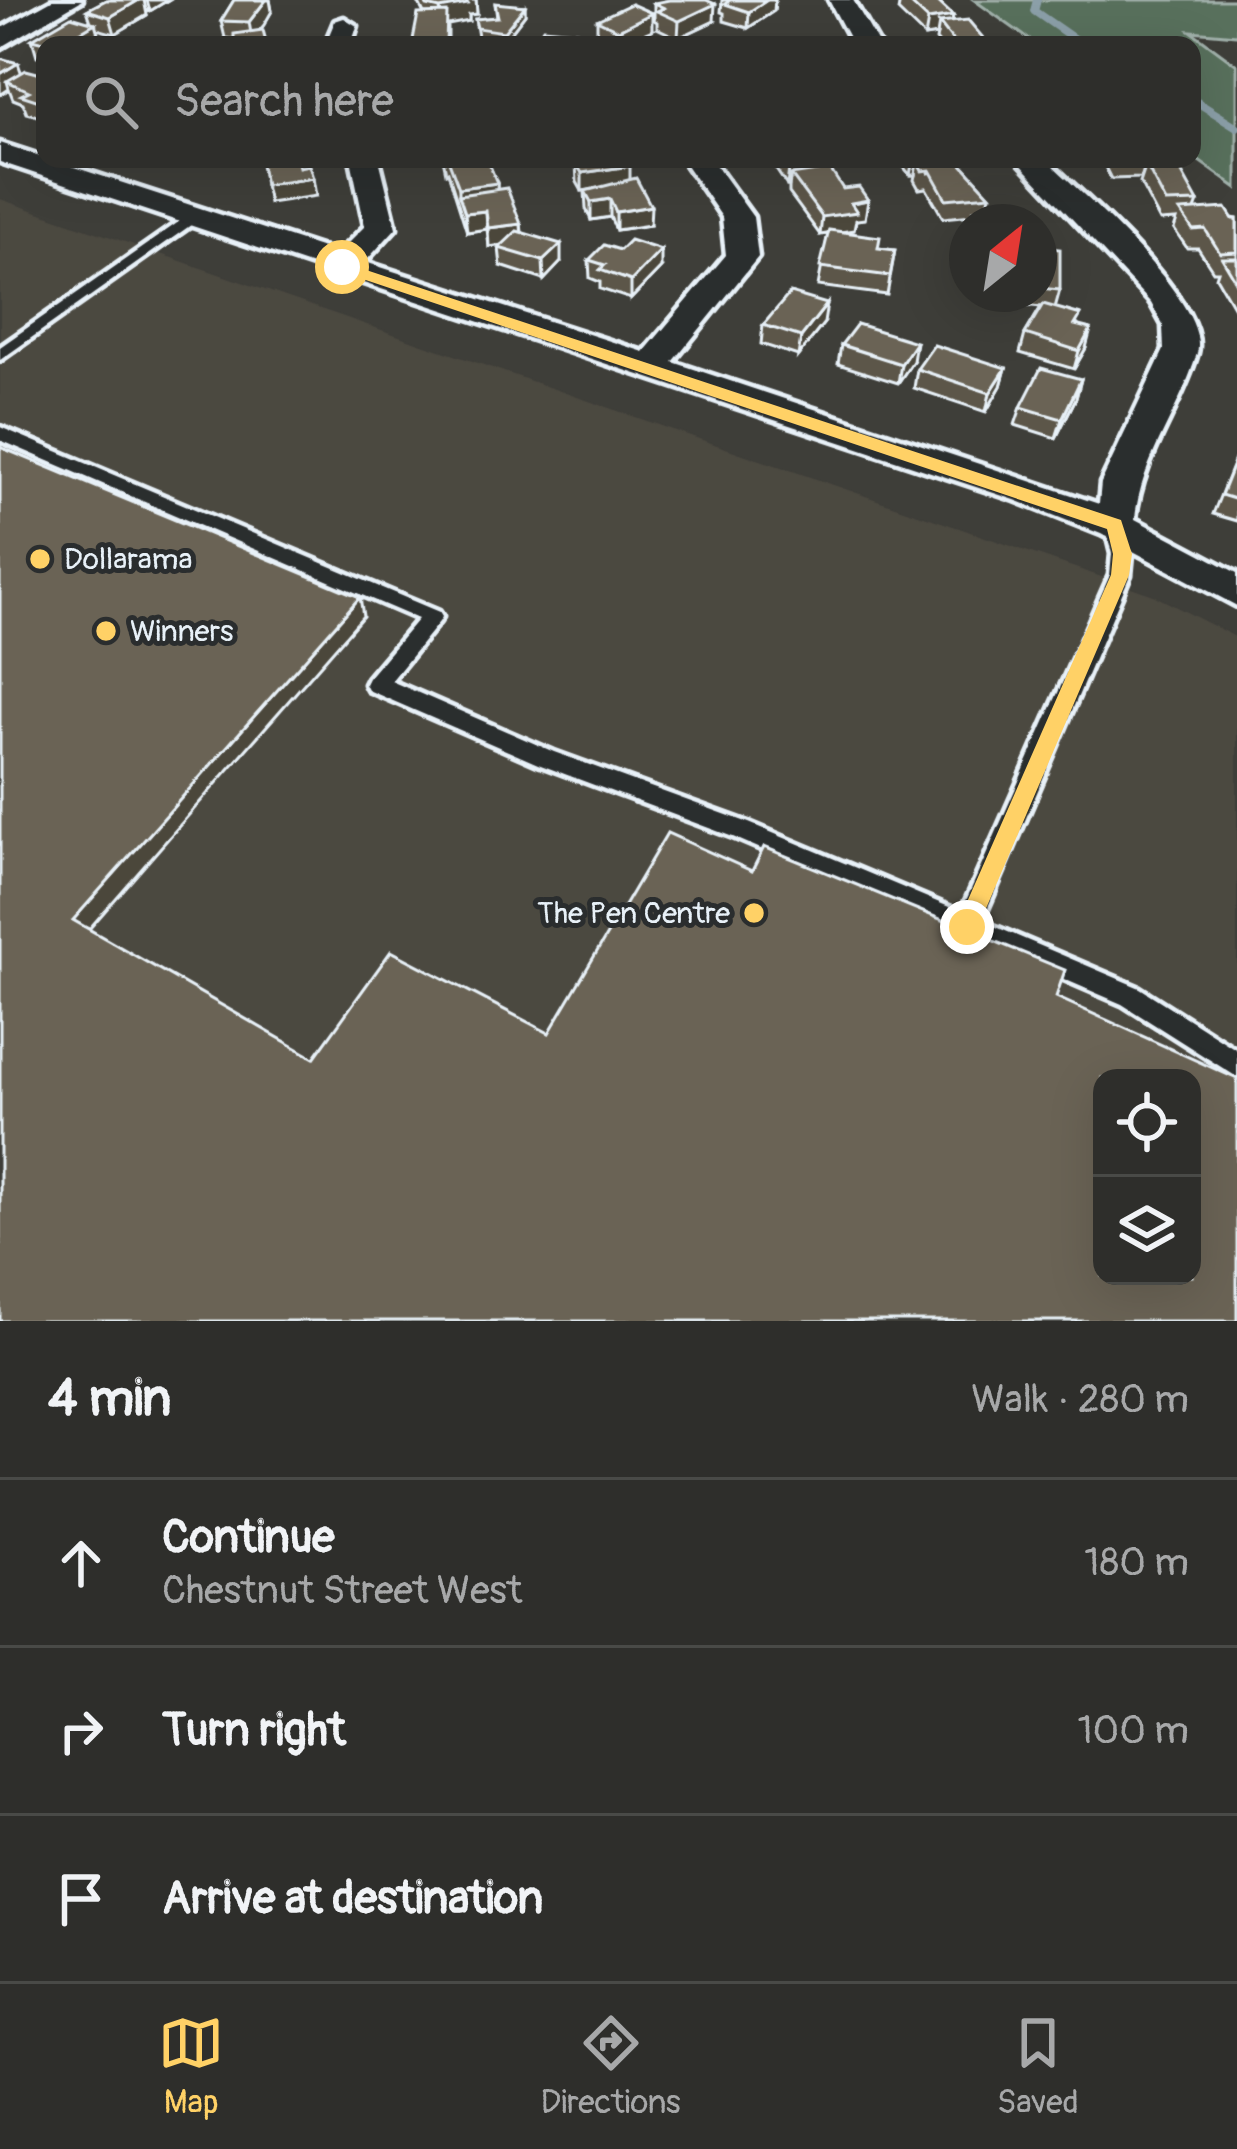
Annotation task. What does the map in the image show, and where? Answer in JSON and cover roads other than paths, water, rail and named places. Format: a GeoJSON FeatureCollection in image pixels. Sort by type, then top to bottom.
{"type":"FeatureCollection","features":[{"type":"Feature","properties":{"kind":"street"},"geometry":{"type":"LineString","coordinates":[[0,40],[70,0]]}},
{"type":"Feature","properties":{"kind":"street"},"geometry":{"type":"LineString","coordinates":[[841,0],[853,36]]}},
{"type":"Feature","properties":{"kind":"street"},"geometry":{"type":"LineString","coordinates":[[0,152],[36,164]]}},
{"type":"Feature","properties":{"kind":"street"},"geometry":{"type":"LineString","coordinates":[[48,168],[1115,525],[1237,592]]}},
{"type":"Feature","properties":{"kind":"street"},"geometry":{"type":"LineString","coordinates":[[342,267],[381,228],[367,168]]}},
{"type":"Feature","properties":{"kind":"street"},"geometry":{"type":"LineString","coordinates":[[650,368],[742,257],[747,242],[744,226],[702,168]]}},
{"type":"Feature","properties":{"kind":"street"},"geometry":{"type":"LineString","coordinates":[[1039,168],[1164,298],[1180,325],[1181,350],[1120,483],[1115,525]]}},
{"type":"Feature","properties":{"kind":"lane"},"geometry":{"type":"LineString","coordinates":[[0,355],[193,217]]}},
{"type":"Feature","properties":{"kind":"lane"},"geometry":{"type":"LineString","coordinates":[[0,433],[432,617],[376,684],[1131,996],[1237,1065]]}},
{"type":"Feature","properties":{"kind":"lane"},"geometry":{"type":"LineString","coordinates":[[967,927],[1120,575],[1123,554],[1115,525]]}},
{"type":"Feature","properties":{"kind":"waterway"},"geometry":{"type":"LineString","coordinates":[[1037,0],[1034,11],[1070,36]]}},
{"type":"Feature","properties":{"kind":"waterway"},"geometry":{"type":"LineString","coordinates":[[1201,105],[1237,127]]}},
{"type":"Feature","properties":{"kind":"place","name":"Dollarama"},"geometry":{"type":"Point","coordinates":[40,559]}},
{"type":"Feature","properties":{"kind":"place","name":"Winners"},"geometry":{"type":"Point","coordinates":[106,631]}},
{"type":"Feature","properties":{"kind":"place","name":"The Pen Centre"},"geometry":{"type":"Point","coordinates":[754,913]}}]}
